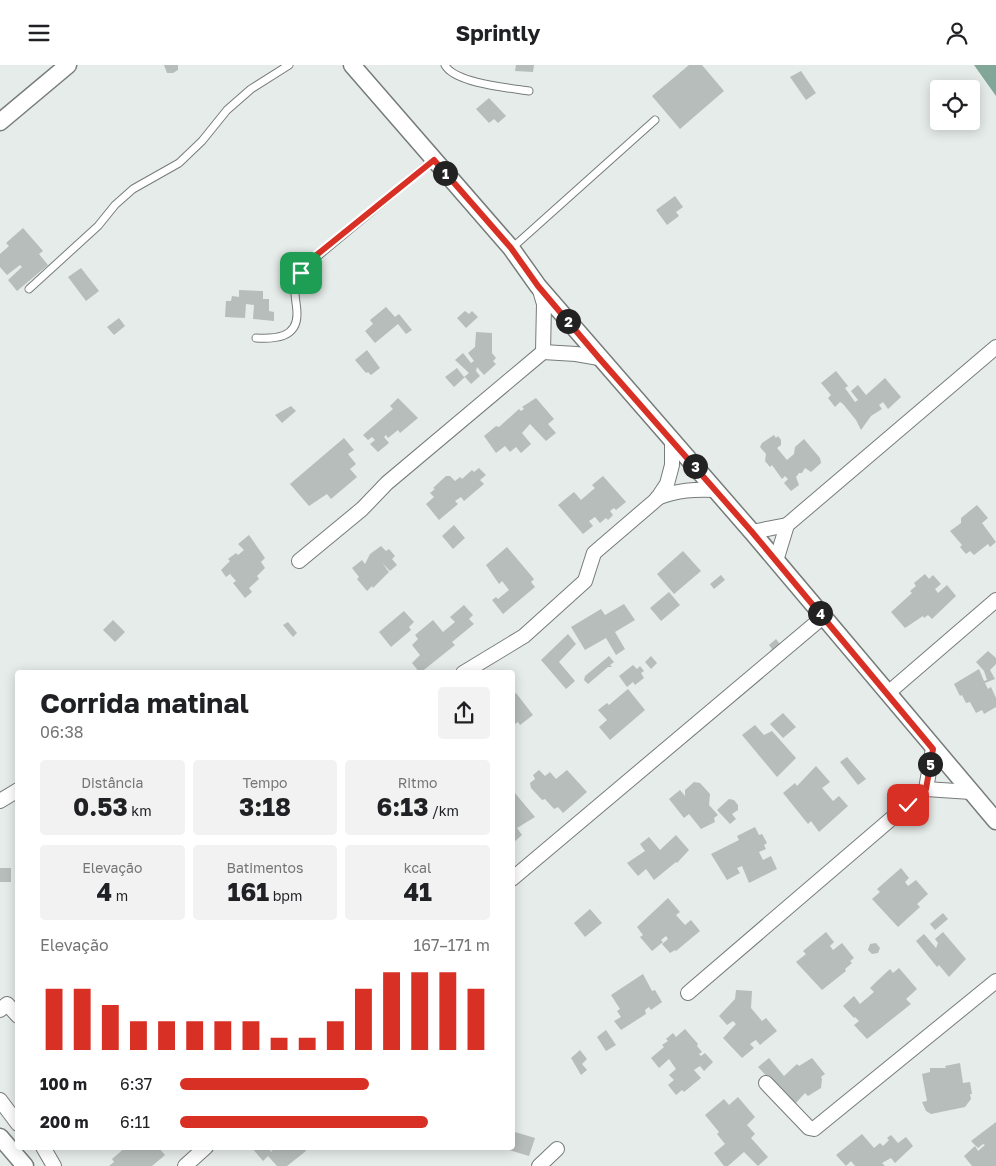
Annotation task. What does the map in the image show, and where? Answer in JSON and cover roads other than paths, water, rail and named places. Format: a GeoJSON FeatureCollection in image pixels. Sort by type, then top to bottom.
{"type":"FeatureCollection","features":[{"type":"Feature","properties":{"kind":"street"},"geometry":{"type":"LineString","coordinates":[[0,122],[68,65]]}},
{"type":"Feature","properties":{"kind":"street"},"geometry":{"type":"LineString","coordinates":[[352,65],[511,248],[538,286],[752,532],[933,749],[996,821]]}},
{"type":"Feature","properties":{"kind":"street"},"geometry":{"type":"LineString","coordinates":[[538,286],[544,304],[543,352]]}},
{"type":"Feature","properties":{"kind":"street"},"geometry":{"type":"LineString","coordinates":[[752,532],[787,525],[996,347]]}},
{"type":"Feature","properties":{"kind":"street"},"geometry":{"type":"LineString","coordinates":[[299,561],[362,509],[387,483],[543,352],[576,354],[599,358]]}},
{"type":"Feature","properties":{"kind":"street"},"geometry":{"type":"LineString","coordinates":[[468,670],[524,636],[585,581],[594,553],[657,499],[667,484],[672,465],[672,441]]}},
{"type":"Feature","properties":{"kind":"street"},"geometry":{"type":"LineString","coordinates":[[657,499],[683,490],[716,490]]}},
{"type":"Feature","properties":{"kind":"street"},"geometry":{"type":"LineString","coordinates":[[776,561],[787,525]]}},
{"type":"Feature","properties":{"kind":"street"},"geometry":{"type":"LineString","coordinates":[[888,693],[996,600]]}},
{"type":"Feature","properties":{"kind":"street"},"geometry":{"type":"LineString","coordinates":[[515,876],[823,617]]}},
{"type":"Feature","properties":{"kind":"street"},"geometry":{"type":"LineString","coordinates":[[688,993],[926,789],[933,749]]}},
{"type":"Feature","properties":{"kind":"street"},"geometry":{"type":"LineString","coordinates":[[926,789],[970,792]]}},
{"type":"Feature","properties":{"kind":"street"},"geometry":{"type":"LineString","coordinates":[[0,801],[15,792]]}},
{"type":"Feature","properties":{"kind":"street"},"geometry":{"type":"LineString","coordinates":[[766,1083],[809,1128],[814,1129],[996,981]]}},
{"type":"Feature","properties":{"kind":"street"},"geometry":{"type":"LineString","coordinates":[[0,1009],[7,1004],[15,1013]]}},
{"type":"Feature","properties":{"kind":"street"},"geometry":{"type":"LineString","coordinates":[[0,1101],[15,1120]]}},
{"type":"Feature","properties":{"kind":"street"},"geometry":{"type":"LineString","coordinates":[[0,1137],[25,1166]]}},
{"type":"Feature","properties":{"kind":"street"},"geometry":{"type":"LineString","coordinates":[[539,1166],[558,1149]]}},
{"type":"Feature","properties":{"kind":"street"},"geometry":{"type":"LineString","coordinates":[[45,1150],[54,1166]]}},
{"type":"Feature","properties":{"kind":"street"},"geometry":{"type":"LineString","coordinates":[[185,1166],[203,1150]]}},
{"type":"Feature","properties":{"kind":"lane"},"geometry":{"type":"LineString","coordinates":[[29,289],[98,226],[115,205],[133,189],[179,163],[202,141],[227,110],[251,89],[289,65]]}},
{"type":"Feature","properties":{"kind":"lane"},"geometry":{"type":"LineString","coordinates":[[445,65],[448,71],[464,78],[485,84],[529,91]]}},
{"type":"Feature","properties":{"kind":"lane"},"geometry":{"type":"LineString","coordinates":[[511,248],[655,120]]}},
{"type":"Feature","properties":{"kind":"lane"},"geometry":{"type":"LineString","coordinates":[[256,338],[272,339],[290,332],[295,324],[297,314],[295,284],[306,266],[434,160]]}}]}
